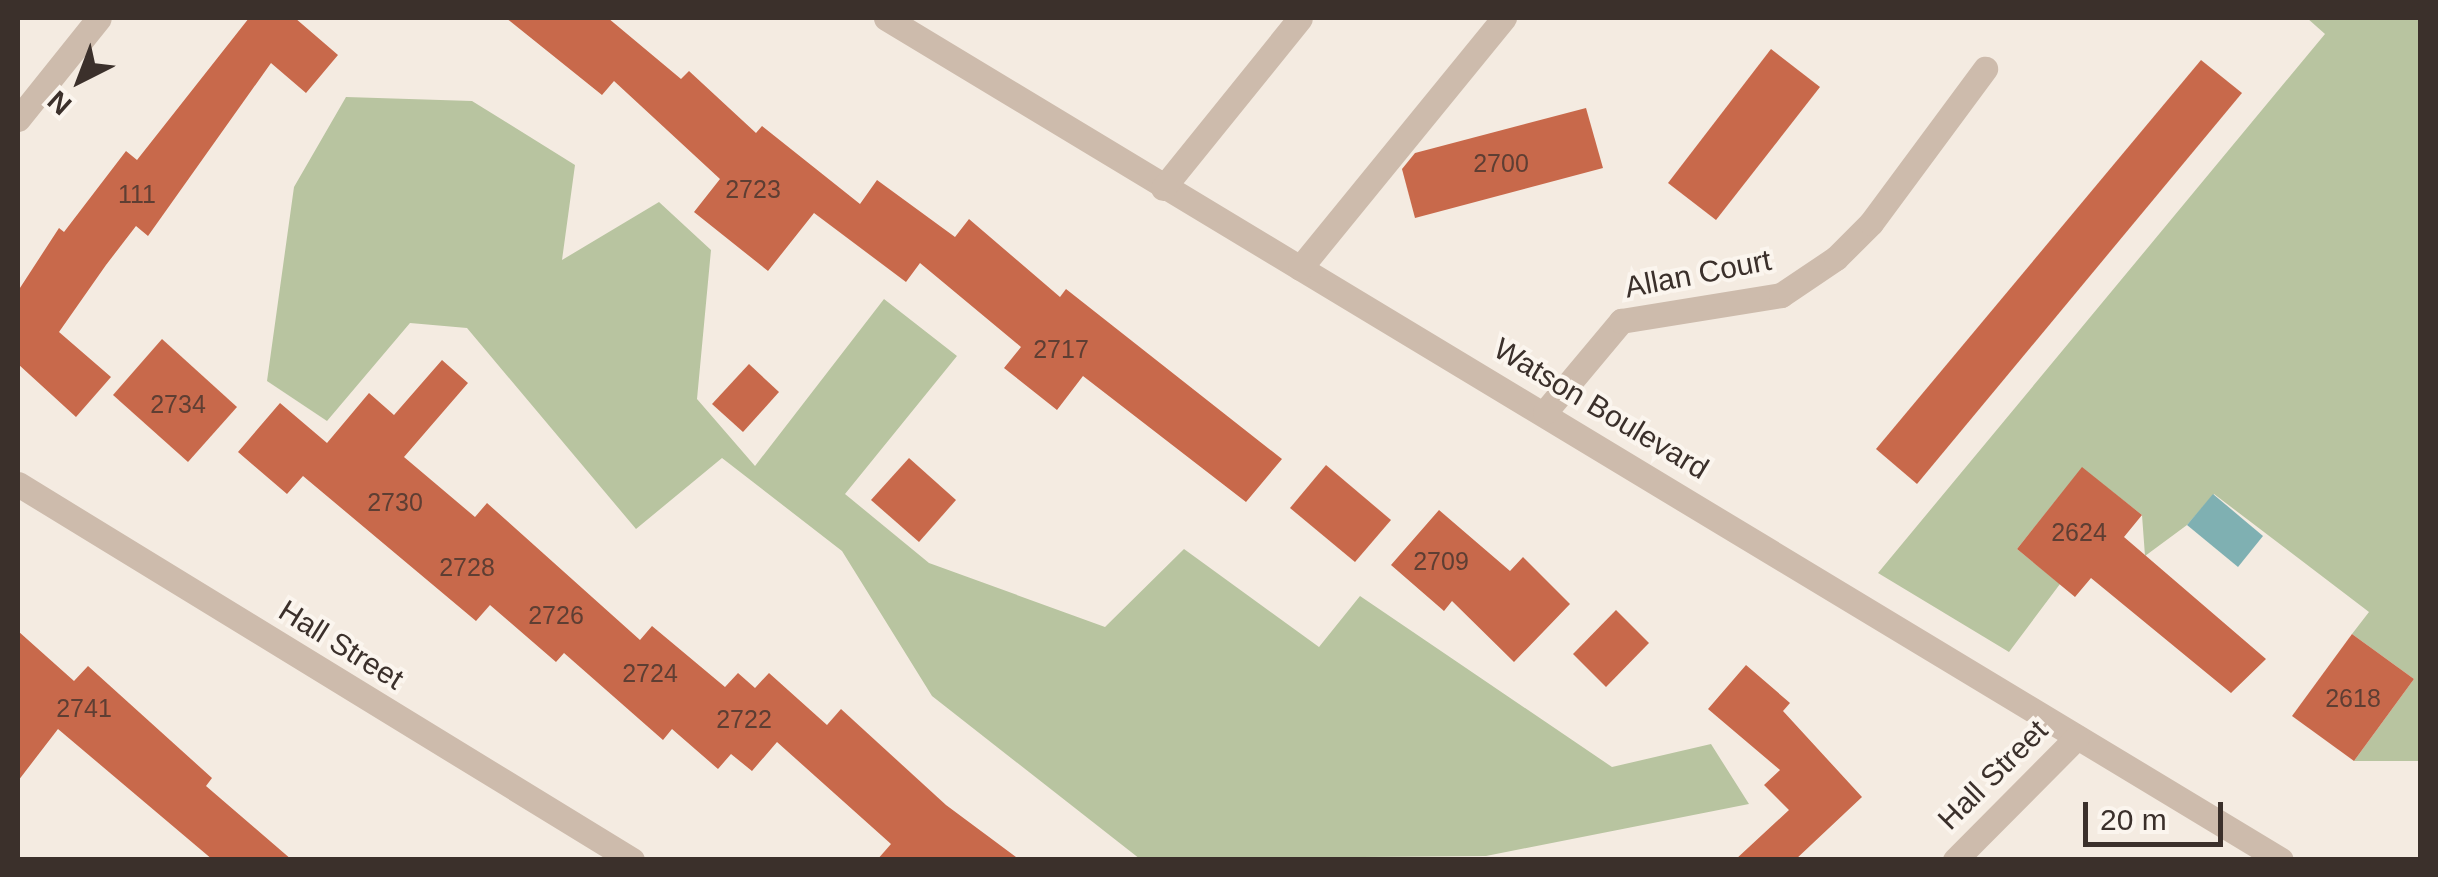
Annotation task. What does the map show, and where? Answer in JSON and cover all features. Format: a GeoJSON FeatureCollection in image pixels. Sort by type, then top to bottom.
{"type":"FeatureCollection","features":[{"type":"Feature","properties":{"kind":"street"},"geometry":{"type":"LineString","coordinates":[[18,120],[99,18]]}},
{"type":"Feature","properties":{"kind":"street","name":"Watson Boulevard"},"geometry":{"type":"LineString","coordinates":[[886,18],[1163,188],[1545,412],[2281,860]]}},
{"type":"Feature","properties":{"kind":"street"},"geometry":{"type":"LineString","coordinates":[[1163,188],[1300,18]]}},
{"type":"Feature","properties":{"kind":"street"},"geometry":{"type":"LineString","coordinates":[[1300,268],[1504,18]]}},
{"type":"Feature","properties":{"kind":"street","name":"Allan Court"},"geometry":{"type":"LineString","coordinates":[[1545,412],[1621,321],[1782,295],[1836,258],[1871,223],[1985,69]]}},
{"type":"Feature","properties":{"kind":"street","name":"Hall Street"},"geometry":{"type":"LineString","coordinates":[[18,484],[632,860]]}},
{"type":"Feature","properties":{"kind":"street","name":"Hall Street"},"geometry":{"type":"LineString","coordinates":[[1954,860],[2077,736]]}},
{"type":"Feature","properties":{"kind":"green space"},"geometry":{"type":"Polygon","coordinates":[[[2307,18],[2420,18],[2420,761],[2354,761],[2414,679],[2352,634],[2369,612],[2214,494],[2187,525],[2145,556],[2142,515],[2082,468],[2017,549],[2060,584],[2009,652],[1878,573],[2325,34],[2307,18]]]}},
{"type":"Feature","properties":{"kind":"green space"},"geometry":{"type":"Polygon","coordinates":[[[346,97],[472,101],[575,165],[562,260],[659,202],[711,250],[697,399],[755,466],[884,299],[957,356],[845,494],[929,563],[1105,627],[1184,549],[1319,647],[1360,596],[1612,767],[1711,744],[1749,804],[1486,856],[1140,859],[932,696],[842,551],[722,458],[636,529],[467,328],[410,323],[327,421],[267,381],[294,187],[346,97]]]}},
{"type":"Feature","properties":{"kind":"water"},"geometry":{"type":"Polygon","coordinates":[[[2213,494],[2263,536],[2238,567],[2187,525],[2213,494]]]}},
{"type":"Feature","properties":{"kind":"building"},"geometry":{"type":"Polygon","coordinates":[[[249,18],[295,18],[338,55],[306,93],[271,63],[148,236],[136,226],[106,265],[59,332],[111,377],[76,417],[18,364],[18,291],[59,228],[64,232],[126,151],[137,160],[249,18]]]}},
{"type":"Feature","properties":{"kind":"building"},"geometry":{"type":"Polygon","coordinates":[[[506,18],[608,18],[681,79],[689,71],[756,133],[762,126],[860,204],[877,180],[955,237],[969,219],[1060,297],[1066,289],[1282,459],[1246,502],[1083,376],[1057,410],[1004,368],[1021,347],[920,263],[906,282],[814,213],[768,271],[694,212],[720,179],[614,81],[602,95],[506,18]]]}},
{"type":"Feature","properties":{"kind":"building"},"geometry":{"type":"Polygon","coordinates":[[[1771,49],[1820,87],[1716,220],[1668,183],[1771,49]]]}},
{"type":"Feature","properties":{"kind":"building"},"geometry":{"type":"Polygon","coordinates":[[[2201,60],[2242,93],[1917,484],[1876,449],[2201,60]]]}},
{"type":"Feature","properties":{"kind":"building"},"geometry":{"type":"Polygon","coordinates":[[[1586,108],[1603,168],[1415,218],[1402,169],[1415,153],[1586,108]]]}},
{"type":"Feature","properties":{"kind":"building"},"geometry":{"type":"Polygon","coordinates":[[[162,339],[237,407],[188,462],[113,395],[162,339]]]}},
{"type":"Feature","properties":{"kind":"building"},"geometry":{"type":"Polygon","coordinates":[[[442,360],[468,383],[404,457],[475,517],[487,503],[640,640],[652,626],[725,687],[738,673],[755,688],[769,673],[827,725],[841,709],[946,805],[1020,860],[877,860],[891,844],[777,742],[752,771],[731,754],[718,769],[672,729],[663,740],[564,653],[556,662],[490,605],[476,621],[303,476],[287,494],[238,452],[280,403],[327,443],[369,393],[394,415],[442,360]]]}},
{"type":"Feature","properties":{"kind":"building"},"geometry":{"type":"Polygon","coordinates":[[[749,364],[779,392],[743,432],[712,404],[749,364]]]}},
{"type":"Feature","properties":{"kind":"building"},"geometry":{"type":"Polygon","coordinates":[[[909,458],[956,500],[919,542],[871,500],[909,458]]]}},
{"type":"Feature","properties":{"kind":"building"},"geometry":{"type":"Polygon","coordinates":[[[1326,465],[1391,520],[1355,562],[1290,508],[1326,465]]]}},
{"type":"Feature","properties":{"kind":"building"},"geometry":{"type":"Polygon","coordinates":[[[2082,467],[2142,515],[2124,537],[2266,659],[2231,693],[2091,578],[2075,597],[2017,549],[2082,467]]]}},
{"type":"Feature","properties":{"kind":"building"},"geometry":{"type":"Polygon","coordinates":[[[1439,510],[1510,571],[1523,557],[1570,604],[1514,662],[1452,601],[1444,611],[1391,565],[1439,510]]]}},
{"type":"Feature","properties":{"kind":"building"},"geometry":{"type":"Polygon","coordinates":[[[1616,610],[1649,643],[1606,687],[1573,654],[1616,610]]]}},
{"type":"Feature","properties":{"kind":"building"},"geometry":{"type":"Polygon","coordinates":[[[18,631],[74,681],[88,666],[212,778],[206,786],[292,860],[213,860],[58,729],[18,781],[18,631]]]}},
{"type":"Feature","properties":{"kind":"building"},"geometry":{"type":"Polygon","coordinates":[[[2352,634],[2414,679],[2354,761],[2292,716],[2352,634]]]}},
{"type":"Feature","properties":{"kind":"building"},"geometry":{"type":"Polygon","coordinates":[[[1746,665],[1790,703],[1783,711],[1862,797],[1795,860],[1735,860],[1789,810],[1764,785],[1780,770],[1708,709],[1746,665]]]}}]}
